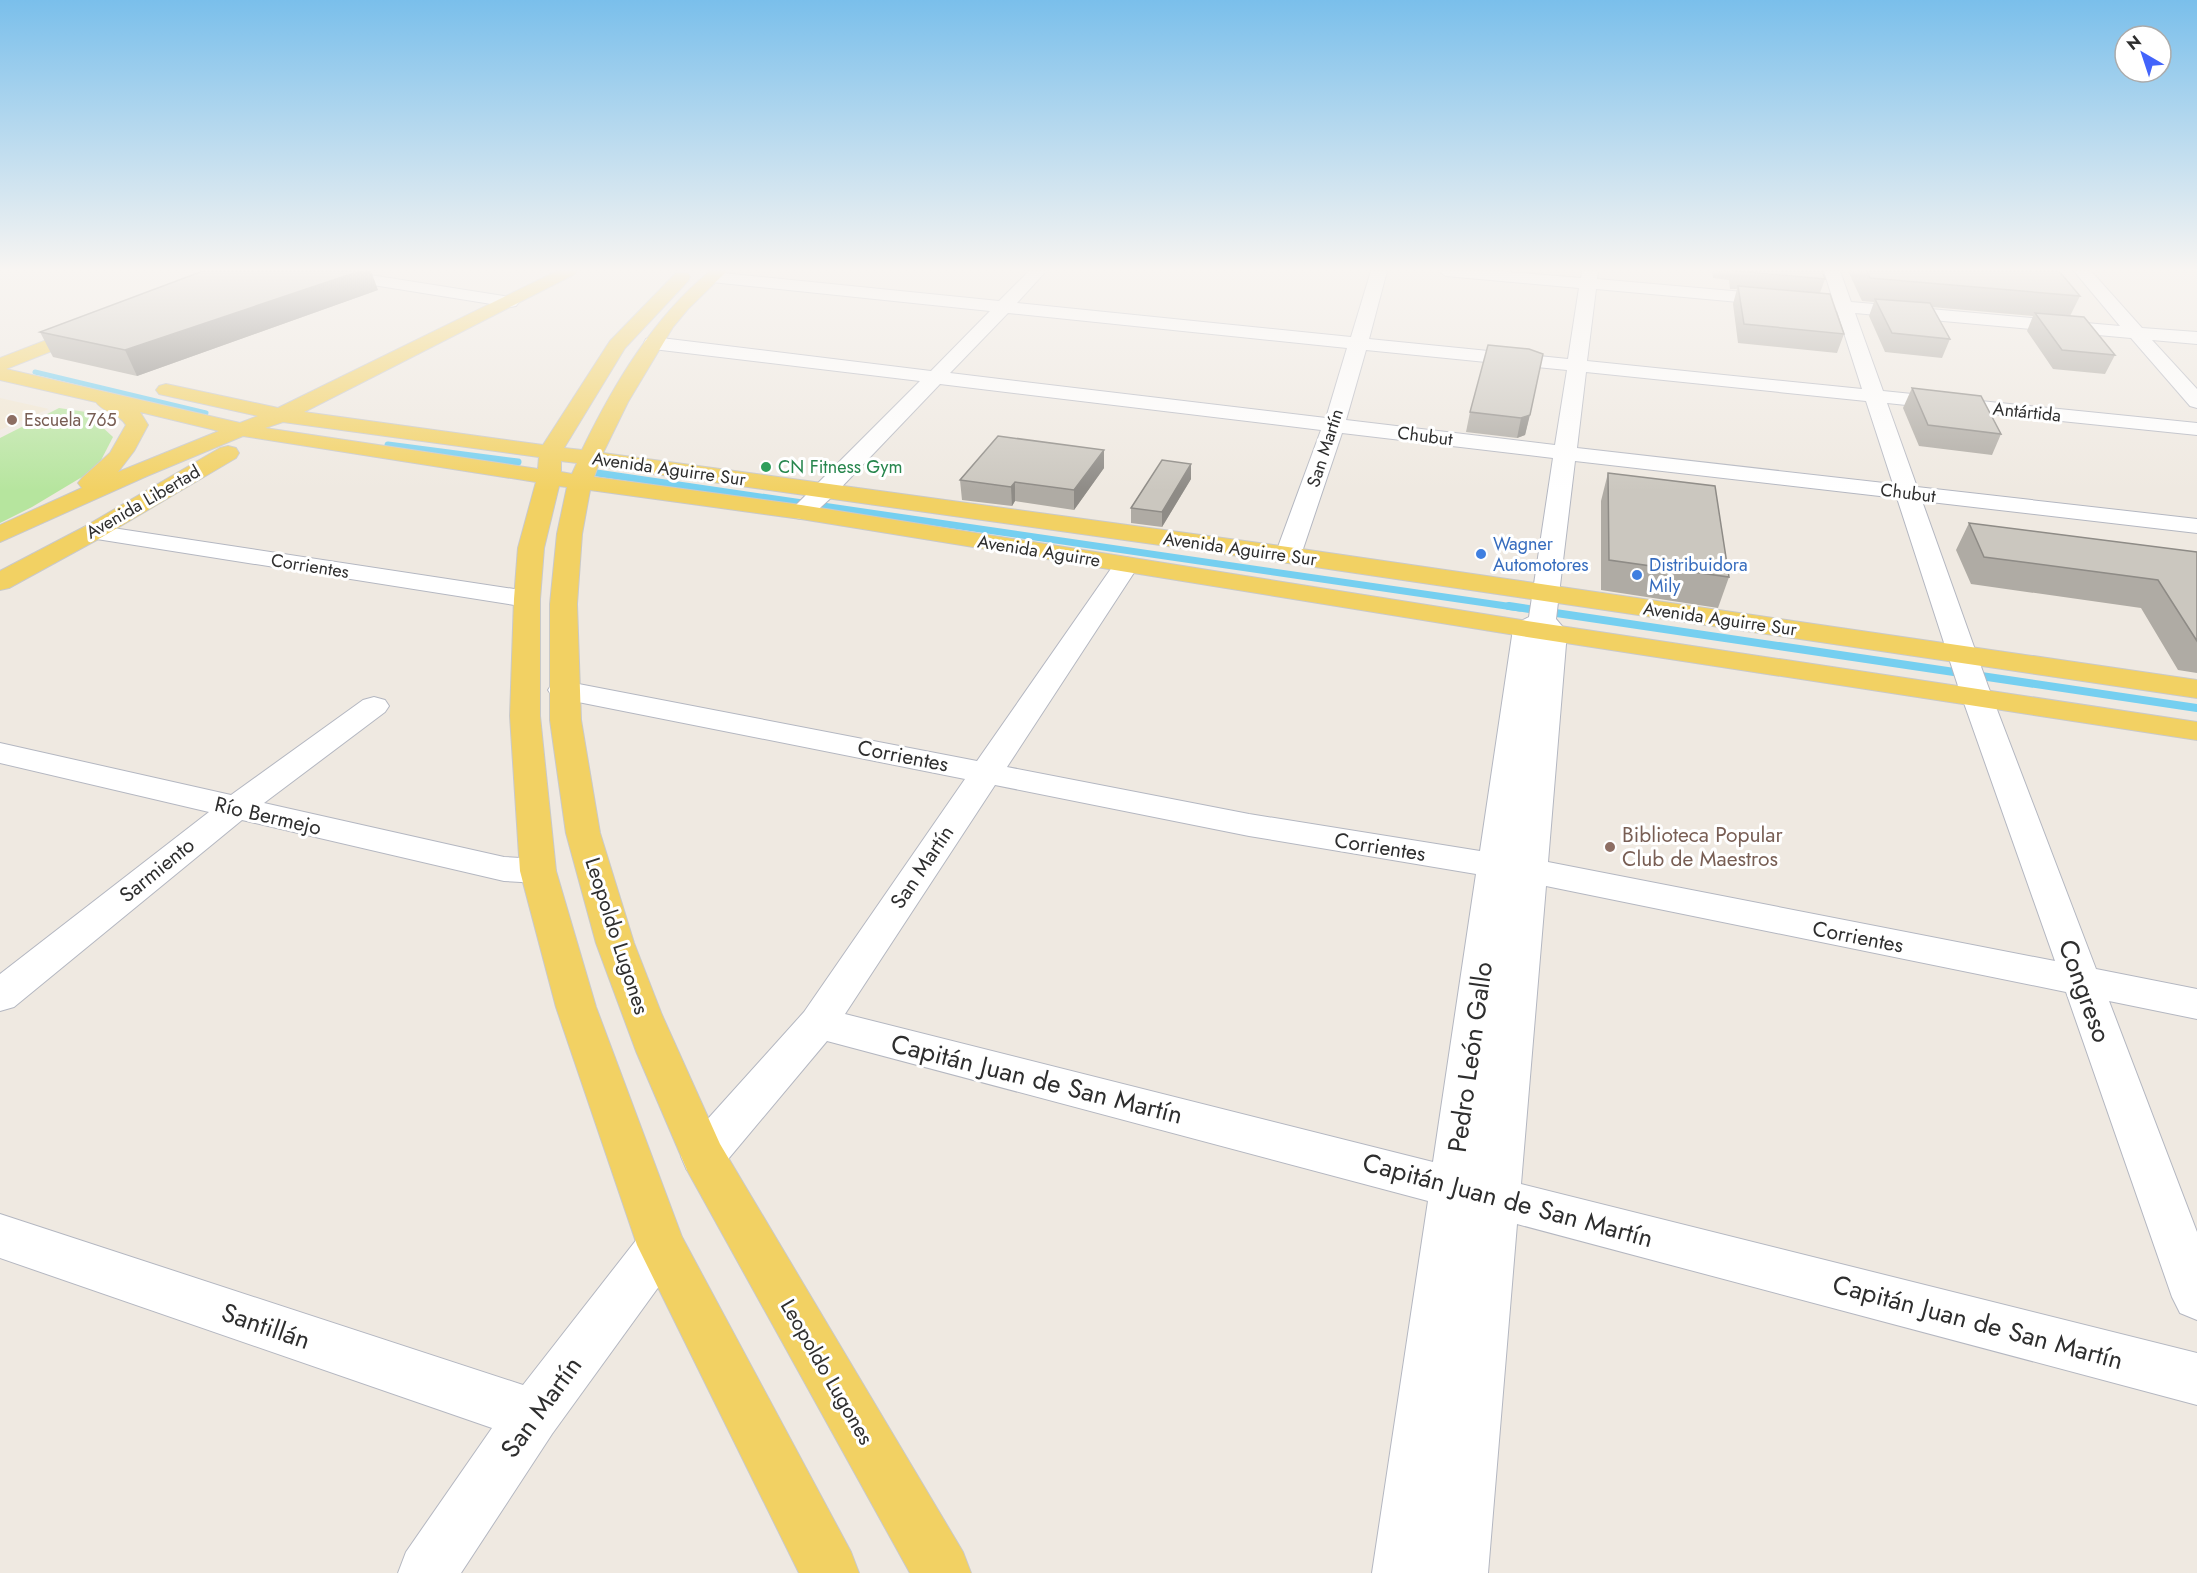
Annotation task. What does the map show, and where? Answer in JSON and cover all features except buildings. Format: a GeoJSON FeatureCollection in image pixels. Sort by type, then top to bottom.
{"type":"FeatureCollection","features":[{"type":"Feature","properties":{"kind":"main road"},"geometry":{"type":"LineString","coordinates":[[5,359],[47,344]]}},
{"type":"Feature","properties":{"kind":"main road","name":"Avenida Libertad"},"geometry":{"type":"LineString","coordinates":[[0,582],[252,444],[281,415],[424,344]]}},
{"type":"Feature","properties":{"kind":"main road","name":"Leopoldo Lugones"},"geometry":{"type":"LineString","coordinates":[[618,344],[568,468],[531,549],[527,599],[525,716],[538,871],[576,1008],[661,1245],[830,1573]]}},
{"type":"Feature","properties":{"kind":"main road","name":"Leopoldo Lugones"},"geometry":{"type":"LineString","coordinates":[[652,344],[618,399],[568,468],[569,537],[562,616],[563,690],[570,762],[592,869],[624,972],[703,1156],[942,1573]]}},
{"type":"Feature","properties":{"kind":"main road"},"geometry":{"type":"LineString","coordinates":[[5,359],[62,368]]}},
{"type":"Feature","properties":{"kind":"main road"},"geometry":{"type":"LineString","coordinates":[[0,374],[94,395],[252,444],[281,450],[343,446],[568,468]]}},
{"type":"Feature","properties":{"kind":"main road"},"geometry":{"type":"LineString","coordinates":[[143,385],[281,415],[568,468]]}},
{"type":"Feature","properties":{"kind":"main road"},"geometry":{"type":"LineString","coordinates":[[5,533],[100,476],[120,458],[137,425],[131,415],[94,395]]}},
{"type":"Feature","properties":{"kind":"main road","name":"Avenida Libertad"},"geometry":{"type":"LineString","coordinates":[[5,533],[107,485],[252,444]]}},
{"type":"Feature","properties":{"kind":"main road","name":"Avenida Aguirre"},"geometry":{"type":"LineString","coordinates":[[568,468],[813,502],[1126,565],[1542,615]]}},
{"type":"Feature","properties":{"kind":"main road","name":"Avenida Aguirre Sur"},"geometry":{"type":"LineString","coordinates":[[813,502],[1288,555],[1542,615],[1969,676],[2197,689]]}},
{"type":"Feature","properties":{"kind":"main road","name":"Avenida Aguirre Sur"},"geometry":{"type":"LineString","coordinates":[[1542,615],[1969,676],[2197,730]]}},
{"type":"Feature","properties":{"kind":"street","name":"Chubut"},"geometry":{"type":"LineString","coordinates":[[664,344],[934,379],[2197,526]]}},
{"type":"Feature","properties":{"kind":"street"},"geometry":{"type":"LineString","coordinates":[[813,502],[968,344]]}},
{"type":"Feature","properties":{"kind":"street","name":"San Martín"},"geometry":{"type":"LineString","coordinates":[[1288,555],[1334,425],[1356,344]]}},
{"type":"Feature","properties":{"kind":"street","name":"Antártida"},"geometry":{"type":"LineString","coordinates":[[1380,344],[2197,429]]}},
{"type":"Feature","properties":{"kind":"street","name":"Pedro León Gallo"},"geometry":{"type":"LineString","coordinates":[[1459,1573],[1497,1197],[1513,868],[1542,615],[1581,344]]}},
{"type":"Feature","properties":{"kind":"street","name":"Congreso"},"geometry":{"type":"LineString","coordinates":[[1857,344],[1969,676],[2197,1297]]}},
{"type":"Feature","properties":{"kind":"street"},"geometry":{"type":"LineString","coordinates":[[2148,344],[2197,402]]}},
{"type":"Feature","properties":{"kind":"street","name":"Corrientes"},"geometry":{"type":"LineString","coordinates":[[93,532],[527,599]]}},
{"type":"Feature","properties":{"kind":"street","name":"San Martín"},"geometry":{"type":"LineString","coordinates":[[703,1156],[818,1023],[1126,565]]}},
{"type":"Feature","properties":{"kind":"street","name":"Corrientes"},"geometry":{"type":"LineString","coordinates":[[563,690],[1249,825],[1513,868],[2197,1004]]}},
{"type":"Feature","properties":{"kind":"street","name":"Sarmiento"},"geometry":{"type":"LineString","coordinates":[[0,996],[234,809],[374,706]]}},
{"type":"Feature","properties":{"kind":"street","name":"Río Bermejo"},"geometry":{"type":"LineString","coordinates":[[0,753],[234,809],[504,869],[538,871]]}},
{"type":"Feature","properties":{"kind":"street","name":"Pedro León Gallo"},"geometry":{"type":"LineString","coordinates":[[1401,1573],[1452,1185],[1513,868]]}},
{"type":"Feature","properties":{"kind":"street","name":"Capitán Juan de San Martín"},"geometry":{"type":"LineString","coordinates":[[818,1023],[2197,1379]]}},
{"type":"Feature","properties":{"kind":"street","name":"Santillán"},"geometry":{"type":"LineString","coordinates":[[0,1236],[532,1415]]}},
{"type":"Feature","properties":{"kind":"street","name":"San Martín"},"geometry":{"type":"LineString","coordinates":[[427,1573],[532,1415],[661,1245]]}},
{"type":"Feature","properties":{"kind":"shaded area","name":"Escuela 765"},"geometry":{"type":"Polygon","coordinates":[[[0,398],[49,409],[0,430],[0,398]]]}},
{"type":"Feature","properties":{"kind":"green space"},"geometry":{"type":"Polygon","coordinates":[[[59,408],[86,412],[113,437],[97,468],[32,507],[0,523],[0,438],[59,408]]]}},
{"type":"Feature","properties":{"kind":"waterway"},"geometry":{"type":"LineString","coordinates":[[35,372],[206,413]]}},
{"type":"Feature","properties":{"kind":"waterway"},"geometry":{"type":"LineString","coordinates":[[388,445],[518,462]]}},
{"type":"Feature","properties":{"kind":"waterway"},"geometry":{"type":"LineString","coordinates":[[597,473],[1520,608]]}},
{"type":"Feature","properties":{"kind":"waterway"},"geometry":{"type":"LineString","coordinates":[[1509,606],[2197,708]]}},
{"type":"Feature","properties":{"kind":"place","name":"Escuela 765"},"geometry":{"type":"Point","coordinates":[12,420]}},
{"type":"Feature","properties":{"kind":"place","name":"CN Fitness Gym"},"geometry":{"type":"Point","coordinates":[766,467]}},
{"type":"Feature","properties":{"kind":"place","name":"Wagner Automotores"},"geometry":{"type":"Point","coordinates":[1481,554]}},
{"type":"Feature","properties":{"kind":"place","name":"Distribuidora Mily"},"geometry":{"type":"Point","coordinates":[1637,575]}},
{"type":"Feature","properties":{"kind":"place","name":"Biblioteca Popular Club de Maestros"},"geometry":{"type":"Point","coordinates":[1610,847]}}]}
